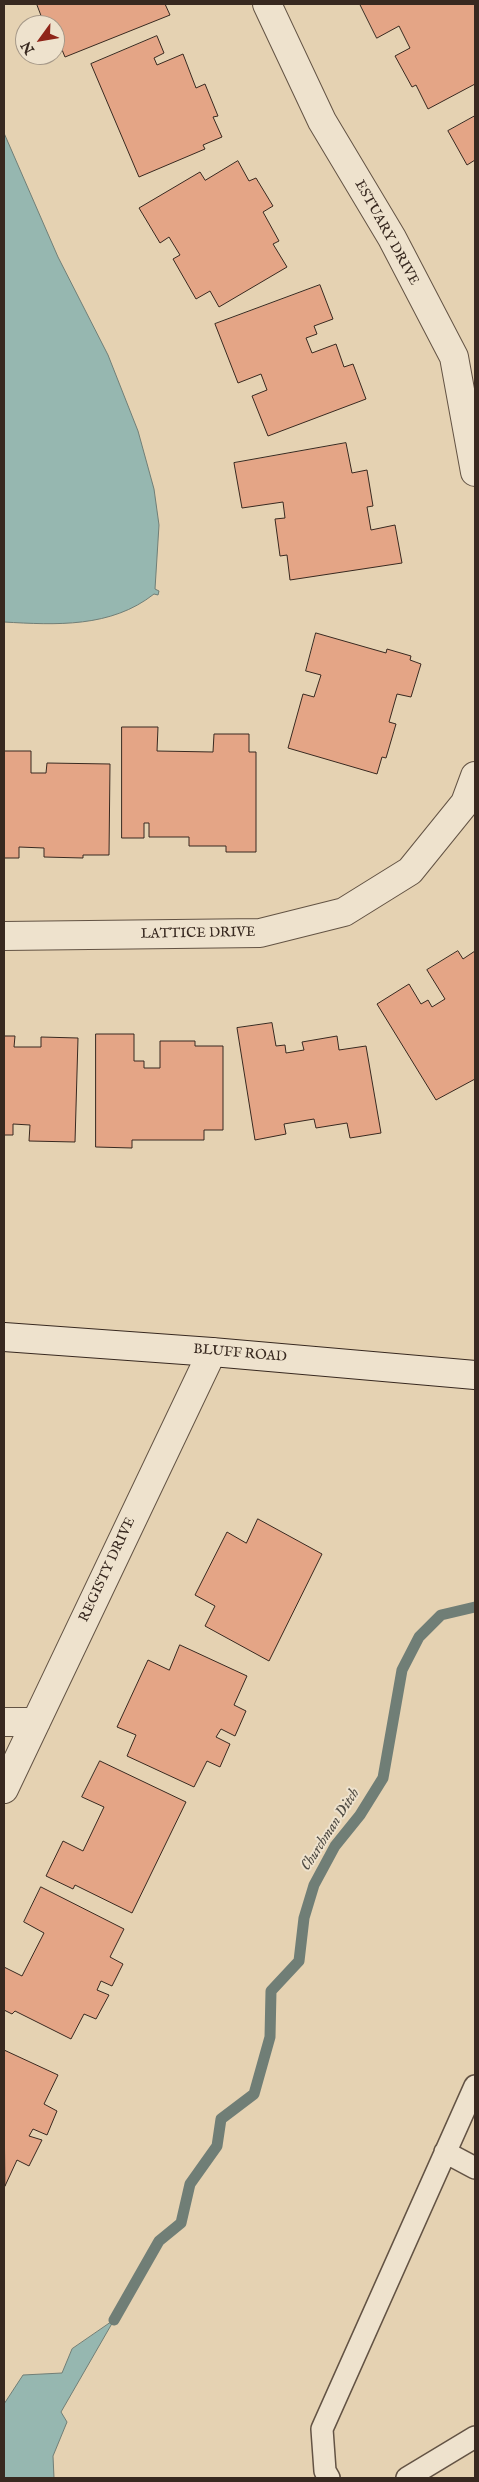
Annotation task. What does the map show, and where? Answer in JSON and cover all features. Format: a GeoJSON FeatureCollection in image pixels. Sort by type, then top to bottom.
{"type":"FeatureCollection","features":[{"type":"Feature","properties":{"kind":"street","name":"ESTUARY DRIVE"},"geometry":{"type":"LineString","coordinates":[[267,4],[322,121],[392,238],[454,357],[475,472]]}},
{"type":"Feature","properties":{"kind":"street","name":"LATTICE DRIVE"},"geometry":{"type":"LineString","coordinates":[[4,936],[260,933],[344,912],[410,871],[465,802],[475,776]]}},
{"type":"Feature","properties":{"kind":"street","name":"BLUFF ROAD"},"geometry":{"type":"LineString","coordinates":[[4,1337],[212,1352],[475,1375]]}},
{"type":"Feature","properties":{"kind":"street","name":"REGISTY DRIVE"},"geometry":{"type":"LineString","coordinates":[[4,1789],[212,1352]]}},
{"type":"Feature","properties":{"kind":"street"},"geometry":{"type":"LineString","coordinates":[[4,1722],[36,1722]]}},
{"type":"Feature","properties":{"kind":"lane"},"geometry":{"type":"LineString","coordinates":[[329,2478],[325,2471],[322,2429],[475,2086]]}},
{"type":"Feature","properties":{"kind":"lane"},"geometry":{"type":"LineString","coordinates":[[446,2152],[475,2168]]}},
{"type":"Feature","properties":{"kind":"lane"},"geometry":{"type":"LineString","coordinates":[[408,2478],[475,2437]]}},
{"type":"Feature","properties":{"kind":"water"},"geometry":{"type":"Polygon","coordinates":[[[4,133],[58,257],[108,355],[138,431],[154,489],[159,525],[155,589],[159,591],[158,595],[154,594],[137,605],[101,619],[43,624],[4,622],[4,133]]]}},
{"type":"Feature","properties":{"kind":"water"},"geometry":{"type":"Polygon","coordinates":[[[114,2320],[61,2412],[67,2422],[53,2456],[54,2478],[4,2478],[4,2404],[23,2375],[62,2373],[72,2349],[114,2320]]]}},
{"type":"Feature","properties":{"kind":"building"},"geometry":{"type":"Polygon","coordinates":[[[37,4],[165,4],[170,15],[65,57],[65,15],[41,15],[37,4]]]}},
{"type":"Feature","properties":{"kind":"building"},"geometry":{"type":"Polygon","coordinates":[[[360,4],[475,4],[475,84],[428,109],[416,85],[412,87],[395,56],[410,48],[399,26],[377,38],[360,4]]]}},
{"type":"Feature","properties":{"kind":"building"},"geometry":{"type":"Polygon","coordinates":[[[157,36],[164,53],[154,58],[157,65],[183,54],[196,88],[205,84],[218,116],[213,117],[222,137],[203,145],[205,149],[139,177],[91,64],[157,36]]]}},
{"type":"Feature","properties":{"kind":"building"},"geometry":{"type":"Polygon","coordinates":[[[475,116],[475,160],[467,165],[448,131],[475,116]]]}},
{"type":"Feature","properties":{"kind":"building"},"geometry":{"type":"Polygon","coordinates":[[[238,161],[249,181],[256,178],[273,206],[263,212],[279,241],[273,244],[287,267],[219,307],[210,291],[196,299],[173,259],[180,255],[169,237],[160,243],[139,208],[200,172],[205,180],[238,161]]]}},
{"type":"Feature","properties":{"kind":"building"},"geometry":{"type":"Polygon","coordinates":[[[320,285],[333,319],[314,326],[317,334],[306,338],[312,353],[336,344],[344,367],[353,364],[366,399],[268,436],[252,396],[267,390],[261,374],[238,383],[215,324],[320,285]]]}},
{"type":"Feature","properties":{"kind":"building"},"geometry":{"type":"Polygon","coordinates":[[[346,443],[352,473],[367,470],[373,506],[367,507],[371,530],[395,525],[402,563],[290,580],[287,555],[280,556],[275,519],[285,518],[283,502],[242,508],[234,463],[346,443]]]}},
{"type":"Feature","properties":{"kind":"building"},"geometry":{"type":"Polygon","coordinates":[[[316,633],[386,653],[387,649],[411,656],[410,660],[421,664],[411,697],[397,694],[389,722],[396,724],[386,758],[382,757],[377,774],[288,748],[303,694],[314,697],[321,675],[306,671],[316,633]]]}},
{"type":"Feature","properties":{"kind":"building"},"geometry":{"type":"Polygon","coordinates":[[[122,727],[158,727],[157,751],[213,752],[214,734],[249,734],[249,752],[256,752],[256,852],[226,852],[226,846],[189,846],[189,837],[149,837],[149,823],[144,823],[144,838],[122,838],[122,727]]]}},
{"type":"Feature","properties":{"kind":"building"},"geometry":{"type":"Polygon","coordinates":[[[4,751],[31,751],[31,773],[46,773],[47,763],[110,764],[109,855],[83,855],[83,858],[44,857],[44,848],[19,847],[19,858],[4,858],[4,751]]]}},
{"type":"Feature","properties":{"kind":"building"},"geometry":{"type":"Polygon","coordinates":[[[458,951],[463,959],[475,951],[475,1079],[436,1100],[377,1004],[409,984],[421,1004],[428,1000],[432,1007],[445,999],[427,970],[458,951]]]}},
{"type":"Feature","properties":{"kind":"building"},"geometry":{"type":"Polygon","coordinates":[[[272,1023],[276,1046],[285,1045],[286,1053],[304,1050],[302,1042],[337,1036],[339,1050],[366,1046],[381,1133],[350,1138],[347,1123],[316,1128],[314,1119],[284,1124],[286,1134],[255,1140],[237,1028],[272,1023]]]}},
{"type":"Feature","properties":{"kind":"building"},"geometry":{"type":"Polygon","coordinates":[[[96,1034],[134,1034],[134,1061],[144,1061],[144,1068],[160,1068],[160,1041],[195,1041],[195,1046],[223,1046],[223,1130],[204,1130],[204,1140],[132,1140],[132,1148],[96,1147],[96,1034]]]}},
{"type":"Feature","properties":{"kind":"building"},"geometry":{"type":"Polygon","coordinates":[[[4,1036],[15,1036],[14,1047],[41,1047],[41,1037],[78,1038],[75,1142],[29,1141],[30,1125],[13,1124],[13,1135],[4,1135],[4,1036]]]}},
{"type":"Feature","properties":{"kind":"building"},"geometry":{"type":"Polygon","coordinates":[[[258,1519],[322,1554],[269,1661],[205,1626],[215,1606],[195,1595],[227,1532],[246,1543],[258,1519]]]}},
{"type":"Feature","properties":{"kind":"building"},"geometry":{"type":"Polygon","coordinates":[[[180,1645],[247,1676],[234,1705],[246,1711],[235,1736],[221,1729],[216,1737],[230,1744],[220,1767],[207,1761],[194,1787],[127,1756],[136,1735],[117,1727],[148,1660],[169,1670],[180,1645]]]}},
{"type":"Feature","properties":{"kind":"building"},"geometry":{"type":"Polygon","coordinates":[[[100,1761],[186,1802],[132,1913],[75,1885],[73,1889],[46,1876],[63,1841],[83,1851],[104,1807],[82,1797],[100,1761]]]}},
{"type":"Feature","properties":{"kind":"building"},"geometry":{"type":"Polygon","coordinates":[[[41,1887],[124,1929],[110,1957],[123,1964],[112,1986],[101,1981],[97,1990],[109,1995],[96,2019],[84,2014],[71,2039],[15,2011],[12,2014],[4,2010],[4,1967],[22,1976],[44,1933],[24,1922],[41,1887]]]}},
{"type":"Feature","properties":{"kind":"building"},"geometry":{"type":"Polygon","coordinates":[[[4,2050],[58,2075],[44,2104],[57,2111],[47,2135],[33,2129],[29,2136],[42,2140],[29,2166],[17,2160],[5,2186],[4,2050]]]}},
{"type":"Feature","properties":{"kind":"waterway","name":"Churchman Ditch"},"geometry":{"type":"LineString","coordinates":[[114,2320],[159,2241],[181,2223],[190,2184],[217,2146],[221,2119],[254,2094],[270,2037],[271,1991],[299,1961],[304,1918],[314,1885],[335,1846],[360,1815],[383,1778],[402,1670],[419,1637],[441,1615],[475,1607]]}}]}
